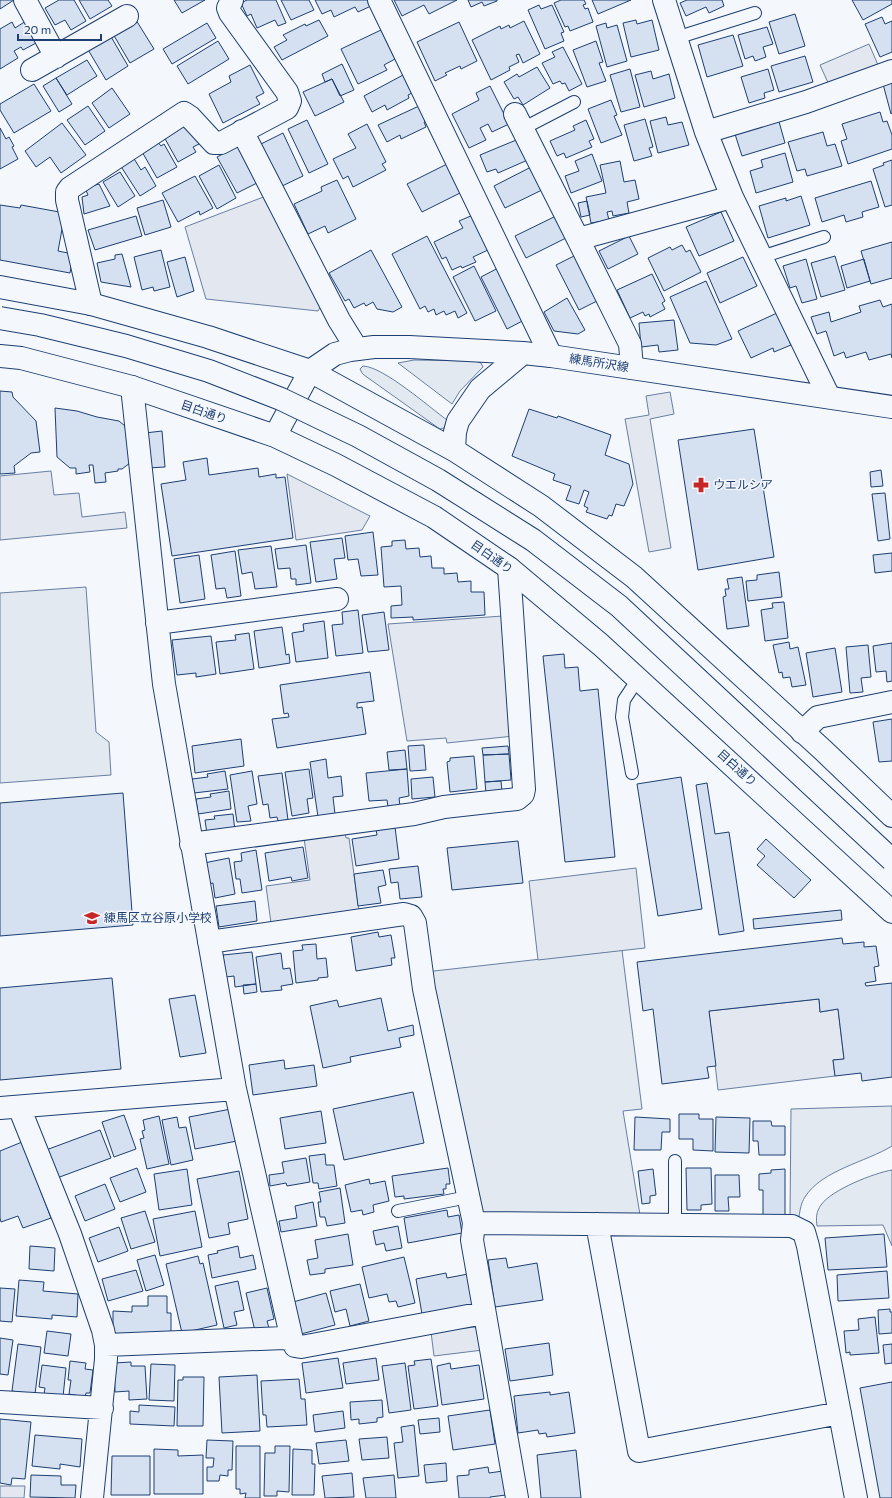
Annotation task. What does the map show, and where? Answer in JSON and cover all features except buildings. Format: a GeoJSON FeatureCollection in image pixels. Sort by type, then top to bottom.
{"type":"FeatureCollection","features":[{"type":"Feature","properties":{"kind":"street"},"geometry":{"type":"LineString","coordinates":[[25,0],[56,57]]}},
{"type":"Feature","properties":{"kind":"street"},"geometry":{"type":"LineString","coordinates":[[91,304],[67,200],[67,192],[70,188],[184,113],[190,117],[214,143],[221,142],[287,108],[290,101],[288,92],[230,14],[228,8],[231,0]]}},
{"type":"Feature","properties":{"kind":"street"},"geometry":{"type":"LineString","coordinates":[[379,0],[551,356]]}},
{"type":"Feature","properties":{"kind":"street"},"geometry":{"type":"LineString","coordinates":[[664,0],[706,132],[732,197],[829,397]]}},
{"type":"Feature","properties":{"kind":"street"},"geometry":{"type":"LineString","coordinates":[[32,70],[127,16]]}},
{"type":"Feature","properties":{"kind":"street"},"geometry":{"type":"LineString","coordinates":[[706,132],[806,102],[892,71]]}},
{"type":"Feature","properties":{"kind":"street"},"geometry":{"type":"LineString","coordinates":[[519,121],[630,344],[632,368]]}},
{"type":"Feature","properties":{"kind":"street"},"geometry":{"type":"LineString","coordinates":[[242,131],[339,320],[358,349]]}},
{"type":"Feature","properties":{"kind":"street"},"geometry":{"type":"LineString","coordinates":[[578,239],[732,197]]}},
{"type":"Feature","properties":{"kind":"street"},"geometry":{"type":"LineString","coordinates":[[0,287],[91,304],[208,337],[310,371],[454,450],[541,506],[634,577],[824,751],[892,816]]}},
{"type":"Feature","properties":{"kind":"street"},"geometry":{"type":"LineString","coordinates":[[0,318],[40,325],[126,346],[209,371],[281,399],[358,436],[438,480],[533,540],[619,606],[892,860]]}},
{"type":"Feature","properties":{"kind":"street","name":"練馬所沢線"},"geometry":{"type":"LineString","coordinates":[[310,371],[335,354],[358,349],[409,346],[523,353],[892,407]]}},
{"type":"Feature","properties":{"kind":"street"},"geometry":{"type":"LineString","coordinates":[[454,450],[455,432],[458,421],[476,394],[492,377],[523,353]]}},
{"type":"Feature","properties":{"kind":"street","name":"目白通り"},"geometry":{"type":"LineString","coordinates":[[0,356],[21,358],[132,387],[276,436],[336,465],[434,517],[509,568],[601,644],[892,912]]}},
{"type":"Feature","properties":{"kind":"street"},"geometry":{"type":"LineString","coordinates":[[276,436],[310,371]]}},
{"type":"Feature","properties":{"kind":"street"},"geometry":{"type":"LineString","coordinates":[[132,387],[164,684],[235,1089],[292,1340],[295,1346],[302,1348],[484,1314]]}},
{"type":"Feature","properties":{"kind":"street"},"geometry":{"type":"LineString","coordinates":[[191,844],[414,814],[444,807],[517,799],[523,794],[524,789],[509,568]]}},
{"type":"Feature","properties":{"kind":"street"},"geometry":{"type":"LineString","coordinates":[[157,623],[337,599]]}},
{"type":"Feature","properties":{"kind":"street"},"geometry":{"type":"LineString","coordinates":[[802,732],[818,717],[892,702]]}},
{"type":"Feature","properties":{"kind":"street"},"geometry":{"type":"LineString","coordinates":[[209,942],[404,914],[411,916],[415,923],[424,989],[474,1223],[472,1240],[517,1498]]}},
{"type":"Feature","properties":{"kind":"street"},"geometry":{"type":"LineString","coordinates":[[92,1498],[102,1408],[106,1345],[103,1330],[70,1234],[9,1107],[235,1089]]}},
{"type":"Feature","properties":{"kind":"street"},"geometry":{"type":"LineString","coordinates":[[474,1223],[792,1226],[804,1232],[808,1246],[856,1498]]}},
{"type":"Feature","properties":{"kind":"street"},"geometry":{"type":"LineString","coordinates":[[597,1224],[639,1451],[840,1413]]}},
{"type":"Feature","properties":{"kind":"street"},"geometry":{"type":"LineString","coordinates":[[106,1345],[284,1338],[292,1340]]}},
{"type":"Feature","properties":{"kind":"street"},"geometry":{"type":"LineString","coordinates":[[0,1402],[102,1408]]}},
{"type":"Feature","properties":{"kind":"lane"},"geometry":{"type":"LineString","coordinates":[[676,38],[755,13]]}},
{"type":"Feature","properties":{"kind":"lane"},"geometry":{"type":"LineString","coordinates":[[519,121],[574,102]]}},
{"type":"Feature","properties":{"kind":"lane"},"geometry":{"type":"LineString","coordinates":[[761,257],[824,237]]}},
{"type":"Feature","properties":{"kind":"lane"},"geometry":{"type":"LineString","coordinates":[[632,773],[622,717],[624,700],[638,679]]}},
{"type":"Feature","properties":{"kind":"lane"},"geometry":{"type":"LineString","coordinates":[[675,1161],[675,1225]]}},
{"type":"Feature","properties":{"kind":"lane"},"geometry":{"type":"LineString","coordinates":[[398,1211],[468,1197]]}},
{"type":"Feature","properties":{"kind":"shaded area"},"geometry":{"type":"Polygon","coordinates":[[[869,44],[878,65],[829,85],[820,65],[869,44]]]}},
{"type":"Feature","properties":{"kind":"shaded area"},"geometry":{"type":"Polygon","coordinates":[[[266,196],[321,306],[318,311],[206,299],[185,227],[266,196]]]}},
{"type":"Feature","properties":{"kind":"shaded area"},"geometry":{"type":"Polygon","coordinates":[[[414,360],[475,361],[481,363],[483,367],[460,391],[452,404],[398,363],[414,360]]]}},
{"type":"Feature","properties":{"kind":"shaded area"},"geometry":{"type":"Polygon","coordinates":[[[363,366],[372,368],[382,373],[418,397],[447,420],[444,428],[440,429],[364,375],[360,369],[363,366]]]}},
{"type":"Feature","properties":{"kind":"shaded area"},"geometry":{"type":"Polygon","coordinates":[[[670,392],[674,414],[650,419],[671,548],[649,552],[625,419],[649,415],[646,396],[670,392]]]}},
{"type":"Feature","properties":{"kind":"shaded area"},"geometry":{"type":"Polygon","coordinates":[[[51,471],[54,495],[79,493],[82,517],[125,512],[127,528],[0,540],[0,476],[51,471]]]}},
{"type":"Feature","properties":{"kind":"shaded area"},"geometry":{"type":"Polygon","coordinates":[[[287,474],[370,516],[362,530],[296,540],[287,474]]]}},
{"type":"Feature","properties":{"kind":"shaded area"},"geometry":{"type":"Polygon","coordinates":[[[86,587],[96,732],[109,742],[111,775],[0,783],[0,593],[86,587]]]}},
{"type":"Feature","properties":{"kind":"shaded area"},"geometry":{"type":"Polygon","coordinates":[[[503,616],[514,736],[447,743],[446,738],[407,741],[388,624],[503,616]]]}},
{"type":"Feature","properties":{"kind":"shaded area"},"geometry":{"type":"Polygon","coordinates":[[[345,832],[346,838],[349,838],[359,911],[271,923],[266,886],[310,880],[304,838],[345,832]]]}},
{"type":"Feature","properties":{"kind":"shaded area"},"geometry":{"type":"Polygon","coordinates":[[[636,868],[645,948],[538,960],[529,881],[636,868]]]}},
{"type":"Feature","properties":{"kind":"shaded area"},"geometry":{"type":"Polygon","coordinates":[[[622,950],[642,1109],[623,1111],[641,1221],[477,1219],[425,972],[622,950]]]}},
{"type":"Feature","properties":{"kind":"shaded area"},"geometry":{"type":"Polygon","coordinates":[[[819,999],[820,1012],[838,1009],[844,1059],[833,1060],[835,1076],[718,1090],[709,1011],[819,999]]]}},
{"type":"Feature","properties":{"kind":"shaded area"},"geometry":{"type":"Polygon","coordinates":[[[892,1106],[892,1146],[845,1167],[822,1180],[805,1197],[799,1217],[790,1217],[791,1109],[892,1106]]]}},
{"type":"Feature","properties":{"kind":"shaded area"},"geometry":{"type":"Polygon","coordinates":[[[892,1170],[892,1246],[883,1225],[817,1226],[816,1220],[818,1210],[826,1199],[843,1188],[864,1178],[892,1170]]]}},
{"type":"Feature","properties":{"kind":"shaded area"},"geometry":{"type":"Polygon","coordinates":[[[475,1327],[479,1332],[483,1350],[434,1356],[431,1332],[475,1327]]]}},
{"type":"Feature","properties":{"kind":"shaded area"},"geometry":{"type":"Polygon","coordinates":[[[0,1486],[25,1486],[24,1498],[0,1498],[0,1486]]]}},
{"type":"Feature","properties":{"kind":"place","name":"ウエルシア"},"geometry":{"type":"Point","coordinates":[701,485]}},
{"type":"Feature","properties":{"kind":"place","name":"練馬区立谷原小学校"},"geometry":{"type":"Point","coordinates":[92,918]}}]}
